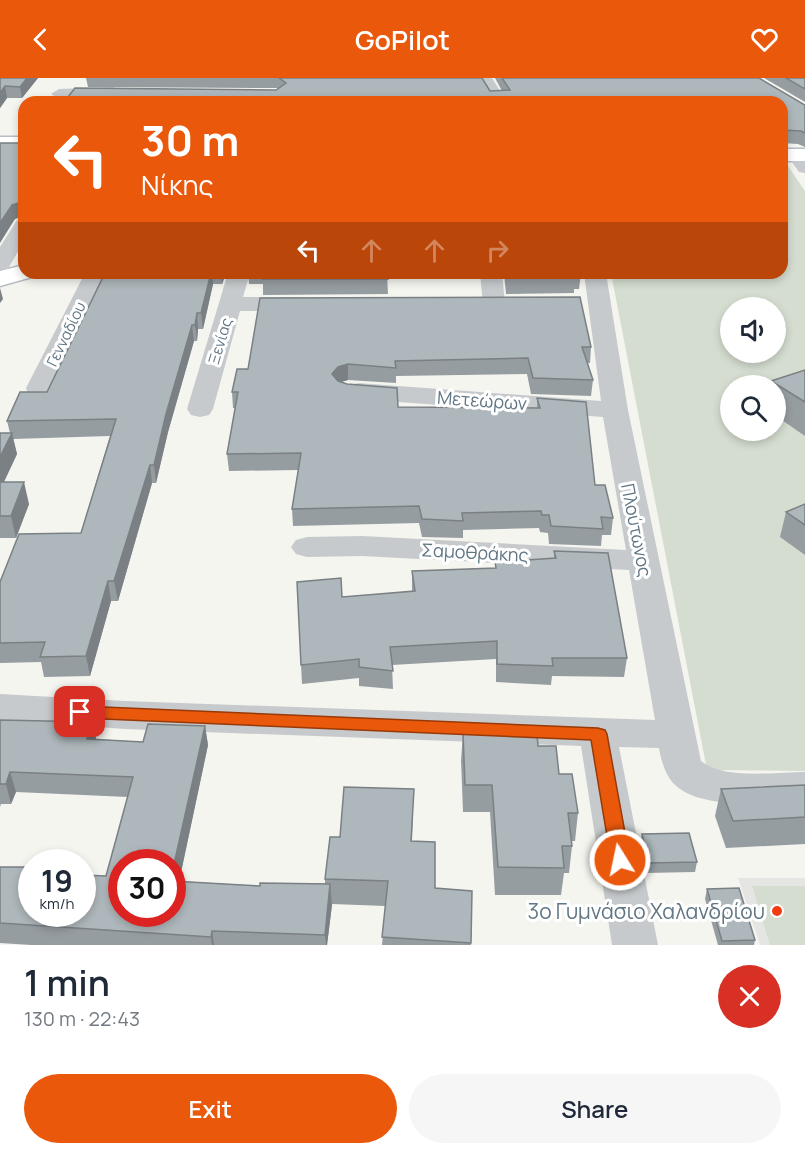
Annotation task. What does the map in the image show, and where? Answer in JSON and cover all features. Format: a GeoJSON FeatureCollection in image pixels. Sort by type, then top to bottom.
{"type":"FeatureCollection","features":[{"type":"Feature","properties":{"kind":"street"},"geometry":{"type":"LineString","coordinates":[[485,78],[496,96]]}},
{"type":"Feature","properties":{"kind":"street"},"geometry":{"type":"LineString","coordinates":[[59,93],[124,92]]}},
{"type":"Feature","properties":{"kind":"street"},"geometry":{"type":"LineString","coordinates":[[0,143],[18,143]]}},
{"type":"Feature","properties":{"kind":"street"},"geometry":{"type":"LineString","coordinates":[[0,149],[18,149]]}},
{"type":"Feature","properties":{"kind":"street"},"geometry":{"type":"LineString","coordinates":[[0,264],[18,234]]}},
{"type":"Feature","properties":{"kind":"street"},"geometry":{"type":"LineString","coordinates":[[0,279],[18,274]]}},
{"type":"Feature","properties":{"kind":"street","name":"Γενναδίου"},"geometry":{"type":"LineString","coordinates":[[40,396],[39,388],[93,279]]}},
{"type":"Feature","properties":{"kind":"street","name":"Ξενίας"},"geometry":{"type":"LineString","coordinates":[[200,409],[237,279]]}},
{"type":"Feature","properties":{"kind":"street"},"geometry":{"type":"LineString","coordinates":[[492,279],[494,304]]}},
{"type":"Feature","properties":{"kind":"street","name":"Πλούτωνος"},"geometry":{"type":"LineString","coordinates":[[590,293],[615,410],[676,735],[686,771],[696,781],[711,786],[805,787]]}},
{"type":"Feature","properties":{"kind":"street"},"geometry":{"type":"LineString","coordinates":[[470,304],[517,303]]}},
{"type":"Feature","properties":{"kind":"street"},"geometry":{"type":"LineString","coordinates":[[231,304],[326,304]]}},
{"type":"Feature","properties":{"kind":"street","name":"Μετεώρων"},"geometry":{"type":"LineString","coordinates":[[348,390],[615,410]]}},
{"type":"Feature","properties":{"kind":"street","name":"Σαμοθράκης"},"geometry":{"type":"LineString","coordinates":[[308,547],[362,546],[643,561]]}},
{"type":"Feature","properties":{"kind":"street"},"geometry":{"type":"LineString","coordinates":[[0,707],[125,715],[598,734],[676,735]]}},
{"type":"Feature","properties":{"kind":"street"},"geometry":{"type":"LineString","coordinates":[[598,734],[635,945]]}},
{"type":"Feature","properties":{"kind":"shaded area"},"geometry":{"type":"Polygon","coordinates":[[[788,166],[805,191],[805,771],[707,770],[612,279],[788,279],[788,166]]]}},
{"type":"Feature","properties":{"kind":"shaded area","name":"3ο Γυμνάσιο Χαλανδρίου"},"geometry":{"type":"Polygon","coordinates":[[[738,878],[805,878],[805,945],[760,945],[738,878]]]}},
{"type":"Feature","properties":{"kind":"shaded area","name":"3ο Γυμνάσιο Χαλανδρίου"},"geometry":{"type":"Polygon","coordinates":[[[752,886],[805,886],[805,945],[770,945],[752,886]]]}},
{"type":"Feature","properties":{"kind":"building"},"geometry":{"type":"Polygon","coordinates":[[[0,78],[27,78],[20,87],[5,86],[0,93],[0,78]]]}},
{"type":"Feature","properties":{"kind":"building"},"geometry":{"type":"Polygon","coordinates":[[[279,78],[482,78],[490,91],[510,90],[502,78],[759,78],[805,105],[805,133],[788,130],[788,96],[69,96],[75,88],[276,90],[286,83],[279,78]]]}},
{"type":"Feature","properties":{"kind":"building"},"geometry":{"type":"Polygon","coordinates":[[[786,78],[805,78],[805,89],[786,78]]]}},
{"type":"Feature","properties":{"kind":"building"},"geometry":{"type":"Polygon","coordinates":[[[0,143],[18,143],[18,203],[12,205],[0,223],[0,143]]]}},
{"type":"Feature","properties":{"kind":"building"},"geometry":{"type":"Polygon","coordinates":[[[102,279],[210,279],[201,313],[197,313],[195,325],[192,325],[154,465],[150,465],[114,581],[108,581],[86,656],[40,657],[45,642],[0,643],[0,582],[19,534],[81,533],[116,419],[7,421],[20,392],[47,392],[102,279]]]}},
{"type":"Feature","properties":{"kind":"building"},"geometry":{"type":"Polygon","coordinates":[[[580,297],[591,347],[582,347],[593,380],[533,378],[528,358],[395,361],[396,368],[348,364],[338,367],[332,374],[338,381],[347,384],[397,388],[398,407],[540,408],[537,398],[586,402],[595,485],[605,485],[613,518],[601,517],[603,529],[551,526],[549,515],[542,515],[541,511],[462,513],[463,521],[422,519],[419,506],[292,509],[301,453],[227,454],[238,392],[232,392],[237,369],[248,369],[260,298],[580,297]]]}},
{"type":"Feature","properties":{"kind":"building"},"geometry":{"type":"Polygon","coordinates":[[[805,370],[805,402],[786,390],[786,376],[805,370]]]}},
{"type":"Feature","properties":{"kind":"building"},"geometry":{"type":"Polygon","coordinates":[[[0,433],[12,433],[0,457],[0,433]]]}},
{"type":"Feature","properties":{"kind":"building"},"geometry":{"type":"Polygon","coordinates":[[[0,482],[24,482],[11,516],[0,516],[0,482]]]}},
{"type":"Feature","properties":{"kind":"building"},"geometry":{"type":"Polygon","coordinates":[[[805,504],[805,525],[786,512],[805,504]]]}},
{"type":"Feature","properties":{"kind":"building"},"geometry":{"type":"Polygon","coordinates":[[[554,551],[608,553],[627,658],[552,658],[553,666],[497,664],[497,641],[390,647],[393,671],[359,667],[359,659],[301,665],[297,582],[341,578],[342,597],[415,591],[412,571],[496,568],[495,562],[556,558],[554,551]]]}},
{"type":"Feature","properties":{"kind":"building"},"geometry":{"type":"Polygon","coordinates":[[[0,720],[92,722],[87,739],[143,742],[148,724],[205,726],[177,849],[113,849],[133,777],[10,772],[6,784],[0,784],[0,720]]]}},
{"type":"Feature","properties":{"kind":"building"},"geometry":{"type":"Polygon","coordinates":[[[463,733],[537,734],[538,746],[556,746],[559,774],[572,774],[578,813],[568,813],[572,846],[562,846],[564,868],[498,867],[492,785],[465,785],[463,733]]]}},
{"type":"Feature","properties":{"kind":"building"},"geometry":{"type":"Polygon","coordinates":[[[805,785],[805,817],[733,821],[721,789],[805,785]]]}},
{"type":"Feature","properties":{"kind":"building"},"geometry":{"type":"Polygon","coordinates":[[[344,787],[414,789],[411,841],[435,842],[435,888],[472,891],[471,943],[382,937],[388,881],[325,879],[330,837],[340,837],[344,787]]]}},
{"type":"Feature","properties":{"kind":"building"},"geometry":{"type":"Polygon","coordinates":[[[689,833],[697,862],[648,863],[642,834],[689,833]]]}},
{"type":"Feature","properties":{"kind":"building"},"geometry":{"type":"Polygon","coordinates":[[[0,867],[18,867],[18,924],[0,923],[0,867]]]}},
{"type":"Feature","properties":{"kind":"building"},"geometry":{"type":"Polygon","coordinates":[[[108,869],[108,927],[186,927],[186,882],[260,886],[260,883],[330,884],[325,935],[212,931],[211,937],[60,927],[96,927],[96,876],[106,876],[108,869]]]}},
{"type":"Feature","properties":{"kind":"building"},"geometry":{"type":"Polygon","coordinates":[[[739,888],[755,940],[722,941],[707,889],[739,888]]]}},
{"type":"Feature","properties":{"kind":"place","name":"3ο Γυμνάσιο Χαλανδρίου"},"geometry":{"type":"Point","coordinates":[777,911]}},
{"type":"Feature","properties":{"kind":"route"},"geometry":{"type":"LineString","coordinates":[[80,712],[598,734],[620,860]]}}]}
